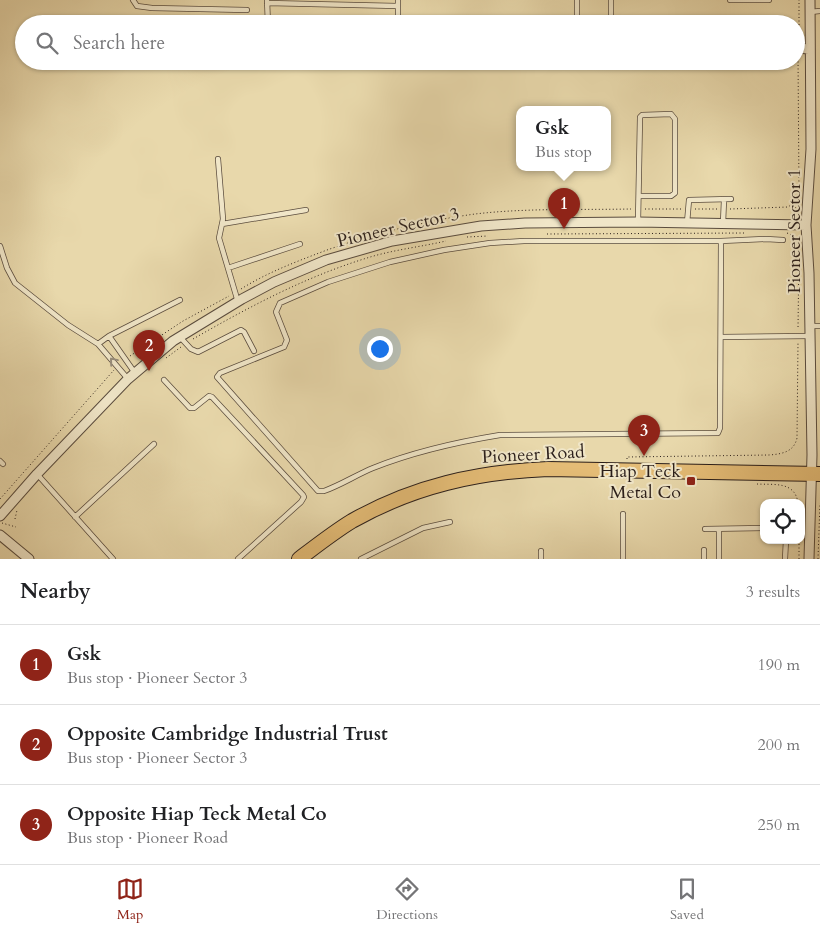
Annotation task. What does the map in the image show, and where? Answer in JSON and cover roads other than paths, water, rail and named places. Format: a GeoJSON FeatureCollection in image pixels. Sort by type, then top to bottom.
{"type":"FeatureCollection","features":[{"type":"Feature","properties":{"kind":"main road","name":"Pioneer Road"},"geometry":{"type":"LineString","coordinates":[[299,559],[351,522],[405,495],[484,474],[516,470],[814,470]]}},
{"type":"Feature","properties":{"kind":"street","name":"Pioneer Sector 1"},"geometry":{"type":"LineString","coordinates":[[809,559],[814,470],[806,225],[816,148],[809,49],[810,0]]}},
{"type":"Feature","properties":{"kind":"street"},"geometry":{"type":"LineString","coordinates":[[805,49],[809,49]]}},
{"type":"Feature","properties":{"kind":"street","name":"Pioneer Sector 3"},"geometry":{"type":"LineString","coordinates":[[0,516],[37,474],[132,376],[238,302],[274,282],[326,260],[392,241],[481,226],[525,223],[638,222],[806,225]]}},
{"type":"Feature","properties":{"kind":"street"},"geometry":{"type":"LineString","coordinates":[[1,538],[29,559]]}},
{"type":"Feature","properties":{"kind":"lane"},"geometry":{"type":"LineString","coordinates":[[133,0],[137,6],[152,8],[247,10]]}},
{"type":"Feature","properties":{"kind":"lane"},"geometry":{"type":"LineString","coordinates":[[398,0],[398,15]]}},
{"type":"Feature","properties":{"kind":"lane"},"geometry":{"type":"LineString","coordinates":[[577,0],[577,15]]}},
{"type":"Feature","properties":{"kind":"lane"},"geometry":{"type":"LineString","coordinates":[[611,0],[611,15]]}},
{"type":"Feature","properties":{"kind":"lane"},"geometry":{"type":"LineString","coordinates":[[730,0],[769,0]]}},
{"type":"Feature","properties":{"kind":"lane"},"geometry":{"type":"LineString","coordinates":[[268,15],[267,1],[398,6]]}},
{"type":"Feature","properties":{"kind":"lane"},"geometry":{"type":"LineString","coordinates":[[810,12],[820,11]]}},
{"type":"Feature","properties":{"kind":"lane"},"geometry":{"type":"LineString","coordinates":[[638,222],[640,117],[642,115],[671,114],[675,119],[675,193],[671,196],[639,196]]}},
{"type":"Feature","properties":{"kind":"lane"},"geometry":{"type":"LineString","coordinates":[[218,159],[223,219],[219,238],[238,302]]}},
{"type":"Feature","properties":{"kind":"lane"},"geometry":{"type":"LineString","coordinates":[[687,222],[689,200],[731,200]]}},
{"type":"Feature","properties":{"kind":"lane"},"geometry":{"type":"LineString","coordinates":[[723,224],[724,200]]}},
{"type":"Feature","properties":{"kind":"lane"},"geometry":{"type":"LineString","coordinates":[[222,224],[306,210]]}},
{"type":"Feature","properties":{"kind":"lane"},"geometry":{"type":"LineString","coordinates":[[721,241],[720,428],[718,433],[500,435],[426,451],[372,468],[324,491],[318,491],[217,377],[220,373],[284,347],[287,340],[276,312],[280,303],[328,282],[390,262],[444,250],[490,243],[524,241],[783,240]]}},
{"type":"Feature","properties":{"kind":"lane"},"geometry":{"type":"LineString","coordinates":[[228,268],[300,244]]}},
{"type":"Feature","properties":{"kind":"lane"},"geometry":{"type":"LineString","coordinates":[[0,246],[10,275],[15,283],[68,325],[98,344],[132,376]]}},
{"type":"Feature","properties":{"kind":"lane"},"geometry":{"type":"LineString","coordinates":[[98,344],[109,336],[180,300]]}},
{"type":"Feature","properties":{"kind":"lane"},"geometry":{"type":"LineString","coordinates":[[810,326],[820,326]]}},
{"type":"Feature","properties":{"kind":"lane"},"geometry":{"type":"LineString","coordinates":[[183,340],[191,349],[198,352],[241,330],[254,351]]}},
{"type":"Feature","properties":{"kind":"lane"},"geometry":{"type":"LineString","coordinates":[[109,336],[132,376]]}},
{"type":"Feature","properties":{"kind":"lane"},"geometry":{"type":"LineString","coordinates":[[721,337],[810,336]]}},
{"type":"Feature","properties":{"kind":"lane"},"geometry":{"type":"LineString","coordinates":[[164,380],[190,408],[194,408],[209,396],[212,397],[303,495],[301,502],[238,559]]}},
{"type":"Feature","properties":{"kind":"lane"},"geometry":{"type":"LineString","coordinates":[[75,517],[154,444]]}},
{"type":"Feature","properties":{"kind":"lane"},"geometry":{"type":"LineString","coordinates":[[37,474],[113,559]]}},
{"type":"Feature","properties":{"kind":"lane"},"geometry":{"type":"LineString","coordinates":[[623,514],[623,559]]}},
{"type":"Feature","properties":{"kind":"lane"},"geometry":{"type":"LineString","coordinates":[[361,559],[423,528],[450,522]]}},
{"type":"Feature","properties":{"kind":"lane"},"geometry":{"type":"LineString","coordinates":[[705,529],[760,528]]}},
{"type":"Feature","properties":{"kind":"lane"},"geometry":{"type":"LineString","coordinates":[[719,529],[719,559]]}},
{"type":"Feature","properties":{"kind":"lane"},"geometry":{"type":"LineString","coordinates":[[786,544],[786,559]]}},
{"type":"Feature","properties":{"kind":"lane"},"geometry":{"type":"LineString","coordinates":[[704,550],[704,559]]}},
{"type":"Feature","properties":{"kind":"lane"},"geometry":{"type":"LineString","coordinates":[[542,551],[542,559]]}},
{"type":"Feature","properties":{"kind":"place","name":"Gsk"},"geometry":{"type":"Point","coordinates":[564,229]}},
{"type":"Feature","properties":{"kind":"place","name":"Opposite Cambridge Industrial Trust"},"geometry":{"type":"Point","coordinates":[149,371]}},
{"type":"Feature","properties":{"kind":"place","name":"Opposite Hiap Teck Metal Co"},"geometry":{"type":"Point","coordinates":[644,456]}},
{"type":"Feature","properties":{"kind":"place","name":"Hiap Teck Metal Co"},"geometry":{"type":"Point","coordinates":[691,481]}}]}
